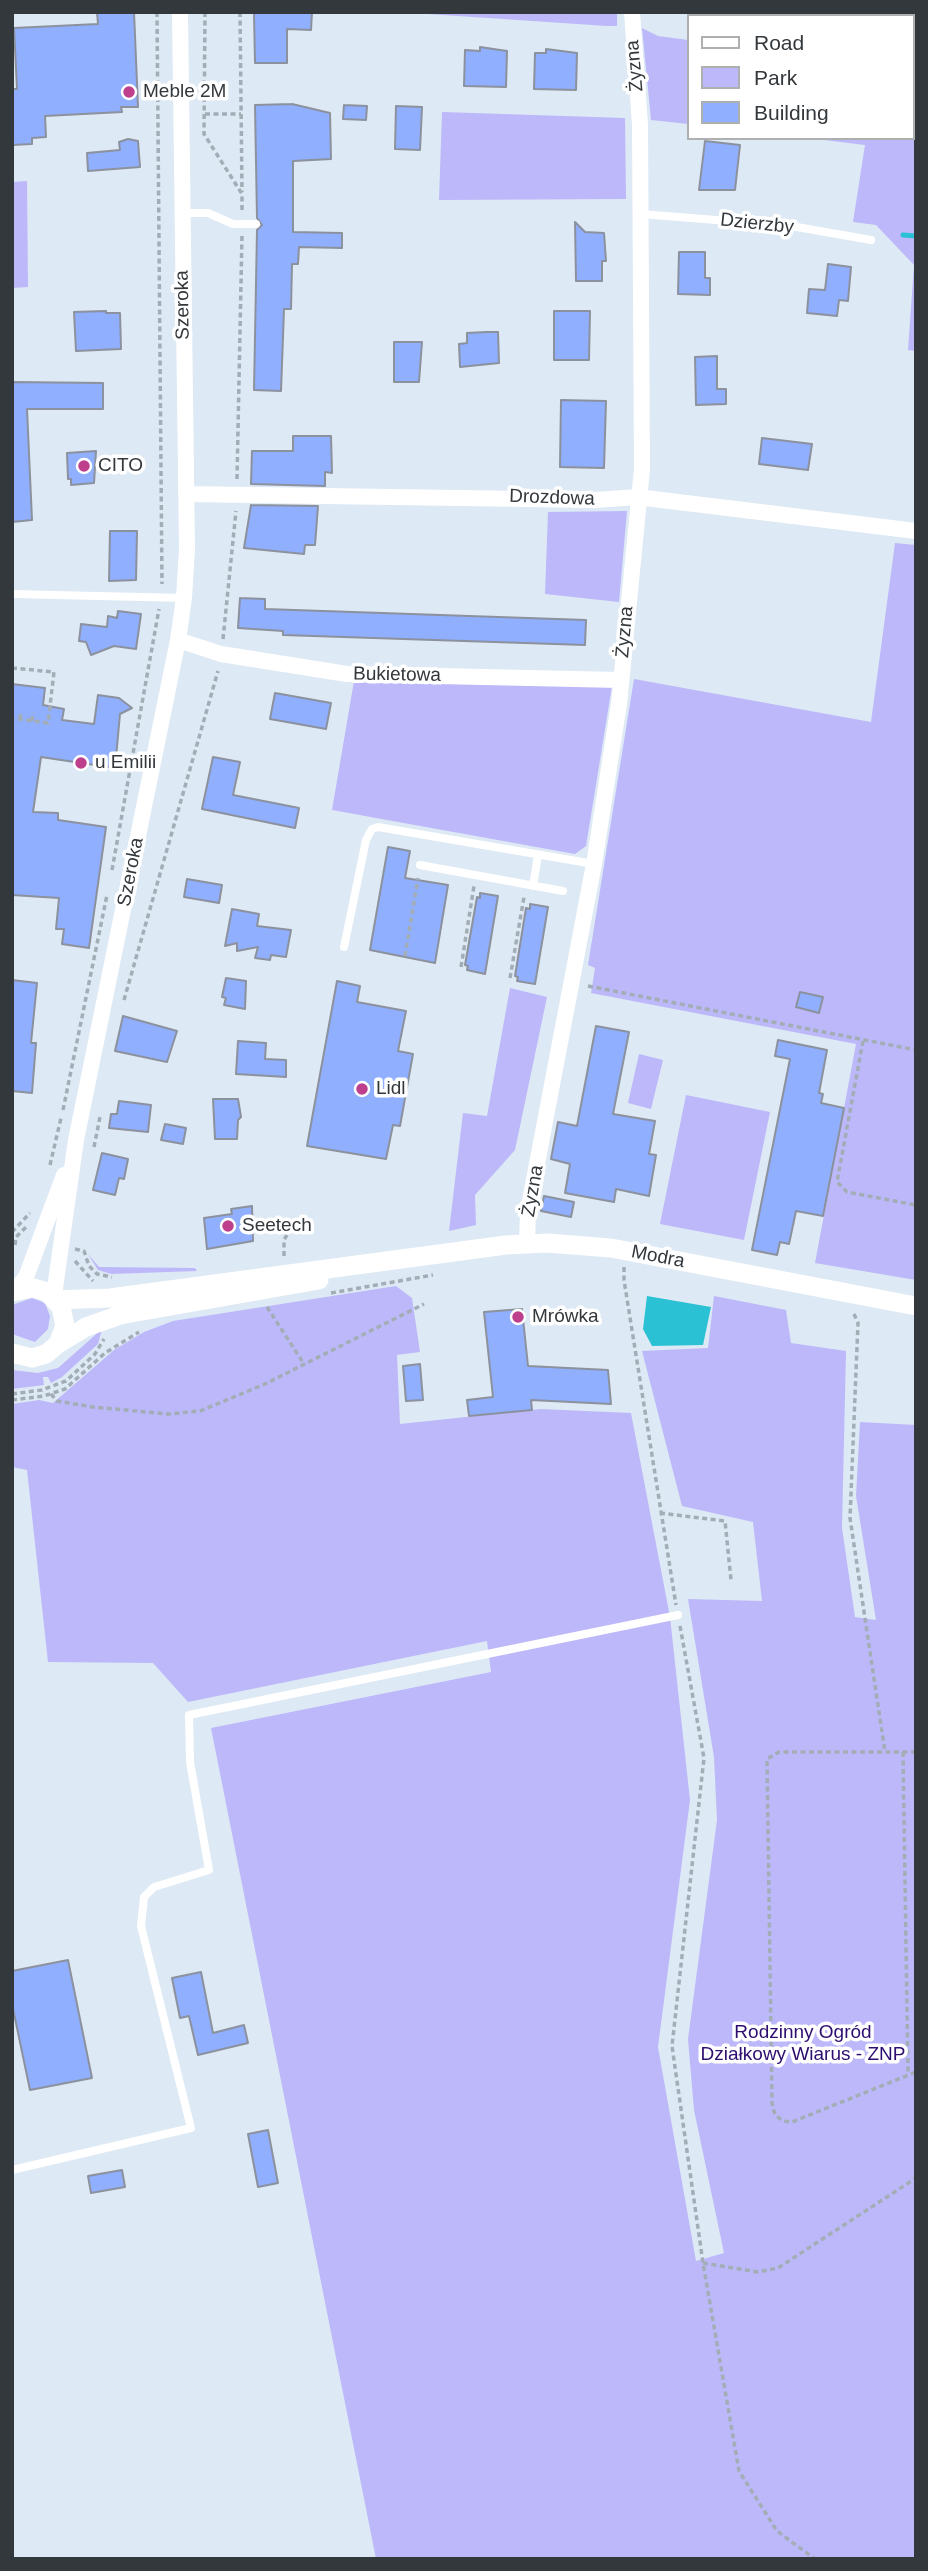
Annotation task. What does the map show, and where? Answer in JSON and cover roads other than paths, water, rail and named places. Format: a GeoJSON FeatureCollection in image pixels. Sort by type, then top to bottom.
{"type":"FeatureCollection","features":[{"type":"Feature","properties":{"kind":"street","name":"Szeroka"},"geometry":{"type":"LineString","coordinates":[[56,1300],[55,1289],[75,1146],[178,640],[184,598],[186,494],[180,12]]}},
{"type":"Feature","properties":{"kind":"street","name":"Żyzna"},"geometry":{"type":"LineString","coordinates":[[527,1244],[528,1211],[594,864],[620,680],[642,469],[640,125],[632,12]]}},
{"type":"Feature","properties":{"kind":"street","name":"Drozdowa"},"geometry":{"type":"LineString","coordinates":[[186,494],[596,500],[637,497],[916,531]]}},
{"type":"Feature","properties":{"kind":"street","name":"Bukietowa"},"geometry":{"type":"LineString","coordinates":[[178,640],[221,654],[346,674],[620,680]]}},
{"type":"Feature","properties":{"kind":"street","name":"Szeroka"},"geometry":{"type":"LineString","coordinates":[[13,1292],[26,1277],[75,1146]]}},
{"type":"Feature","properties":{"kind":"street","name":"Modra"},"geometry":{"type":"LineString","coordinates":[[13,1292],[38,1289],[56,1300],[102,1299],[527,1244],[568,1244],[624,1263],[916,1306]]}},
{"type":"Feature","properties":{"kind":"street","name":"Modra"},"geometry":{"type":"LineString","coordinates":[[13,1354],[37,1357],[86,1326],[120,1315],[282,1289],[398,1261]]}},
{"type":"Feature","properties":{"kind":"street"},"geometry":{"type":"LineString","coordinates":[[56,1300],[65,1321],[58,1345]]}},
{"type":"Feature","properties":{"kind":"lane"},"geometry":{"type":"LineString","coordinates":[[181,213],[208,213],[233,224],[256,224]]}},
{"type":"Feature","properties":{"kind":"lane","name":"Dzierzby"},"geometry":{"type":"LineString","coordinates":[[641,214],[791,226],[871,240]]}},
{"type":"Feature","properties":{"kind":"lane"},"geometry":{"type":"LineString","coordinates":[[12,594],[184,598]]}},
{"type":"Feature","properties":{"kind":"lane"},"geometry":{"type":"LineString","coordinates":[[344,947],[366,840],[372,829],[378,827],[594,864]]}},
{"type":"Feature","properties":{"kind":"lane"},"geometry":{"type":"LineString","coordinates":[[529,885],[538,855]]}},
{"type":"Feature","properties":{"kind":"lane"},"geometry":{"type":"LineString","coordinates":[[420,865],[563,891]]}},
{"type":"Feature","properties":{"kind":"lane"},"geometry":{"type":"LineString","coordinates":[[12,2170],[191,2128],[141,1926],[144,1897],[154,1887],[209,1870],[190,1762],[189,1715],[678,1615]]}},
{"type":"Feature","properties":{"kind":"water"},"geometry":{"type":"Polygon","coordinates":[[[647,1296],[711,1307],[703,1345],[652,1346],[643,1329],[647,1296]]]}},
{"type":"Feature","properties":{"kind":"waterway"},"geometry":{"type":"LineString","coordinates":[[903,235],[916,236]]}},
{"type":"Feature","properties":{"kind":"place","name":"Meble 2M"},"geometry":{"type":"Point","coordinates":[129,92]}},
{"type":"Feature","properties":{"kind":"place","name":"CITO"},"geometry":{"type":"Point","coordinates":[84,466]}},
{"type":"Feature","properties":{"kind":"place","name":"u Emilii"},"geometry":{"type":"Point","coordinates":[81,763]}},
{"type":"Feature","properties":{"kind":"place","name":"Lidl"},"geometry":{"type":"Point","coordinates":[362,1089]}},
{"type":"Feature","properties":{"kind":"place","name":"Seetech"},"geometry":{"type":"Point","coordinates":[228,1226]}},
{"type":"Feature","properties":{"kind":"place","name":"Mrówka"},"geometry":{"type":"Point","coordinates":[518,1317]}},
{"type":"Feature","properties":{"kind":"park label","name":"Rodzinny Ogród Działkowy Wiarus - ZNP"},"geometry":{"type":"Point","coordinates":[803,2044]}}]}
